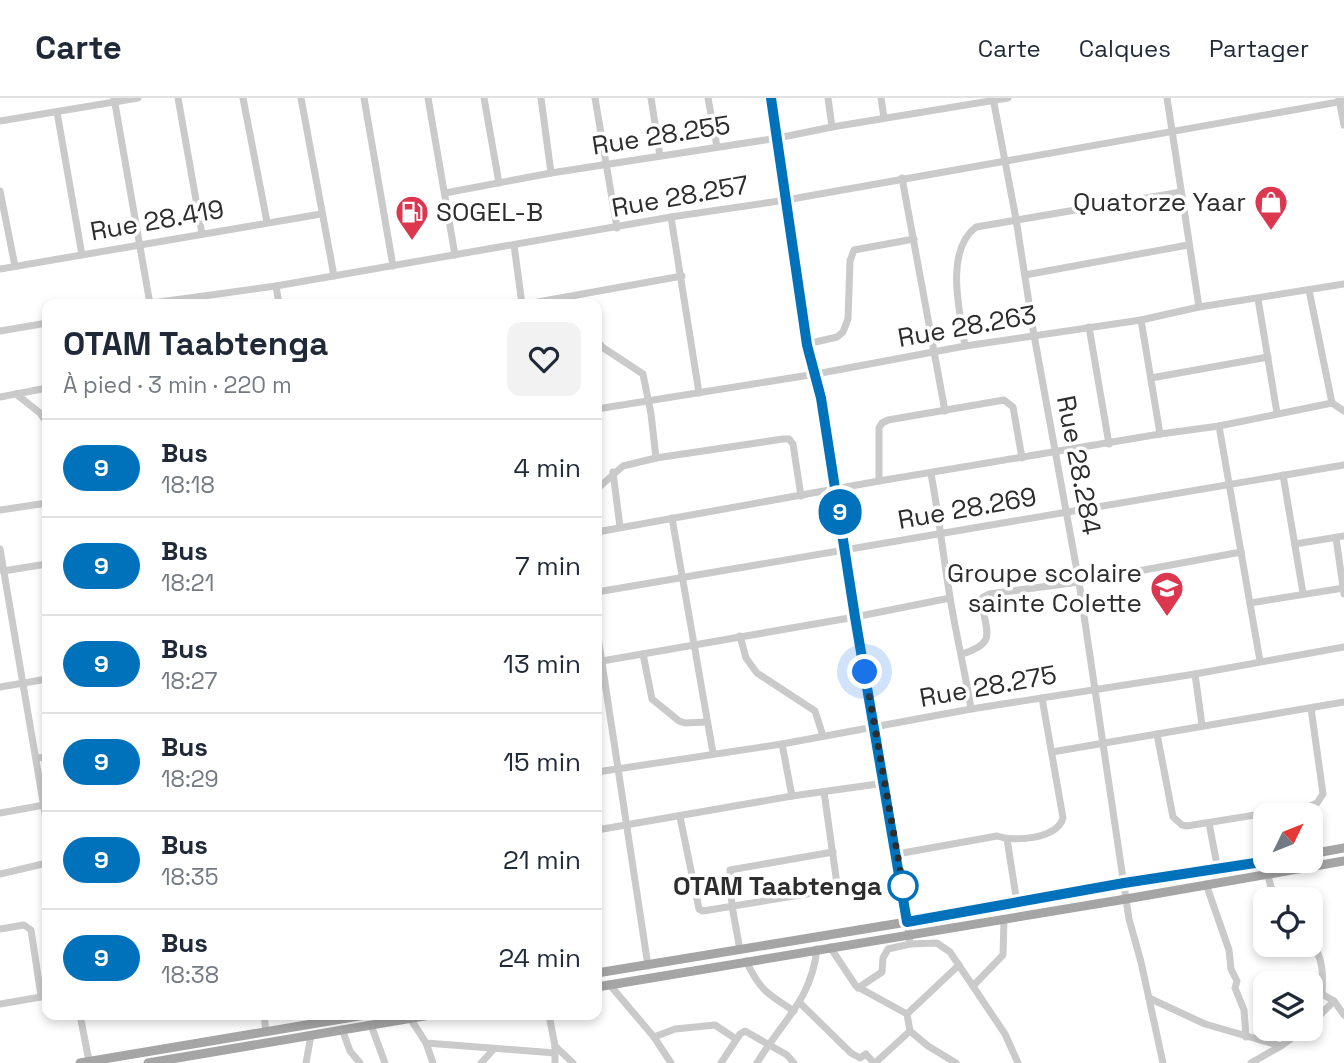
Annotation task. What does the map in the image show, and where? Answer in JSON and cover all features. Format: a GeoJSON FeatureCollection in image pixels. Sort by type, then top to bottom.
{"type":"FeatureCollection","features":[{"type":"Feature","properties":{"kind":"main road"},"geometry":{"type":"LineString","coordinates":[[1323,852],[1344,848]]}},
{"type":"Feature","properties":{"kind":"main road"},"geometry":{"type":"LineString","coordinates":[[1323,864],[1344,861]]}},
{"type":"Feature","properties":{"kind":"main road"},"geometry":{"type":"LineString","coordinates":[[602,972],[1124,883],[1253,864]]}},
{"type":"Feature","properties":{"kind":"main road"},"geometry":{"type":"LineString","coordinates":[[602,986],[830,947],[910,939],[1004,919],[1126,900],[1267,873]]}},
{"type":"Feature","properties":{"kind":"main road"},"geometry":{"type":"LineString","coordinates":[[84,1062],[336,1020]]}},
{"type":"Feature","properties":{"kind":"main road"},"geometry":{"type":"LineString","coordinates":[[148,1063],[200,1058],[399,1020]]}},
{"type":"Feature","properties":{"kind":"street"},"geometry":{"type":"LineString","coordinates":[[0,121],[138,98]]}},
{"type":"Feature","properties":{"kind":"street"},"geometry":{"type":"LineString","coordinates":[[178,98],[202,234]]}},
{"type":"Feature","properties":{"kind":"street"},"geometry":{"type":"LineString","coordinates":[[243,98],[267,222]]}},
{"type":"Feature","properties":{"kind":"street"},"geometry":{"type":"LineString","coordinates":[[301,98],[334,276]]}},
{"type":"Feature","properties":{"kind":"street"},"geometry":{"type":"LineString","coordinates":[[364,98],[393,266]]}},
{"type":"Feature","properties":{"kind":"street"},"geometry":{"type":"LineString","coordinates":[[428,98],[455,256]]}},
{"type":"Feature","properties":{"kind":"street"},"geometry":{"type":"LineString","coordinates":[[484,98],[499,183]]}},
{"type":"Feature","properties":{"kind":"street"},"geometry":{"type":"LineString","coordinates":[[541,98],[551,173]]}},
{"type":"Feature","properties":{"kind":"street"},"geometry":{"type":"LineString","coordinates":[[595,98],[617,228]]}},
{"type":"Feature","properties":{"kind":"street"},"geometry":{"type":"LineString","coordinates":[[651,98],[660,156]]}},
{"type":"Feature","properties":{"kind":"street"},"geometry":{"type":"LineString","coordinates":[[708,98],[717,147]]}},
{"type":"Feature","properties":{"kind":"street"},"geometry":{"type":"LineString","coordinates":[[771,98],[807,345],[816,374],[836,489],[910,939]]}},
{"type":"Feature","properties":{"kind":"street"},"geometry":{"type":"LineString","coordinates":[[828,98],[832,127]]}},
{"type":"Feature","properties":{"kind":"street"},"geometry":{"type":"LineString","coordinates":[[881,98],[884,118]]}},
{"type":"Feature","properties":{"kind":"street"},"geometry":{"type":"LineString","coordinates":[[937,98],[939,109]]}},
{"type":"Feature","properties":{"kind":"street","name":"Rue 28.255"},"geometry":{"type":"LineString","coordinates":[[445,193],[1008,98]]}},
{"type":"Feature","properties":{"kind":"street"},"geometry":{"type":"LineString","coordinates":[[1167,98],[1199,307]]}},
{"type":"Feature","properties":{"kind":"street","name":"Rue 28.284"},"geometry":{"type":"LineString","coordinates":[[994,99],[1079,582],[1126,900],[1163,1063]]}},
{"type":"Feature","properties":{"kind":"street"},"geometry":{"type":"LineString","coordinates":[[115,100],[147,299]]}},
{"type":"Feature","properties":{"kind":"street"},"geometry":{"type":"LineString","coordinates":[[1341,100],[1344,125]]}},
{"type":"Feature","properties":{"kind":"street","name":"Rue 28.257"},"geometry":{"type":"LineString","coordinates":[[184,299],[276,286],[671,217],[786,200],[1004,160],[1173,133],[1341,100]]}},
{"type":"Feature","properties":{"kind":"street"},"geometry":{"type":"LineString","coordinates":[[57,112],[82,255]]}},
{"type":"Feature","properties":{"kind":"street"},"geometry":{"type":"LineString","coordinates":[[902,178],[945,411]]}},
{"type":"Feature","properties":{"kind":"street"},"geometry":{"type":"LineString","coordinates":[[0,191],[15,267]]}},
{"type":"Feature","properties":{"kind":"street"},"geometry":{"type":"LineString","coordinates":[[965,346],[956,281],[965,240],[969,232],[976,227],[1181,192]]}},
{"type":"Feature","properties":{"kind":"street","name":"Rue 28.419"},"geometry":{"type":"LineString","coordinates":[[0,269],[321,214]]}},
{"type":"Feature","properties":{"kind":"street"},"geometry":{"type":"LineString","coordinates":[[671,217],[699,393]]}},
{"type":"Feature","properties":{"kind":"street"},"geometry":{"type":"LineString","coordinates":[[807,345],[837,337],[843,332],[848,319],[850,261],[854,250],[914,239]]}},
{"type":"Feature","properties":{"kind":"street"},"geometry":{"type":"LineString","coordinates":[[1025,275],[1188,245]]}},
{"type":"Feature","properties":{"kind":"street"},"geometry":{"type":"LineString","coordinates":[[514,246],[521,299]]}},
{"type":"Feature","properties":{"kind":"street"},"geometry":{"type":"LineString","coordinates":[[559,299],[682,276]]}},
{"type":"Feature","properties":{"kind":"street","name":"Rue 28.263"},"geometry":{"type":"LineString","coordinates":[[602,408],[1344,284]]}},
{"type":"Feature","properties":{"kind":"street"},"geometry":{"type":"LineString","coordinates":[[276,286],[278,299]]}},
{"type":"Feature","properties":{"kind":"street"},"geometry":{"type":"LineString","coordinates":[[1309,290],[1332,403],[1344,411]]}},
{"type":"Feature","properties":{"kind":"street"},"geometry":{"type":"LineString","coordinates":[[585,295],[585,299]]}},
{"type":"Feature","properties":{"kind":"street"},"geometry":{"type":"LineString","coordinates":[[1258,299],[1277,414]]}},
{"type":"Feature","properties":{"kind":"street"},"geometry":{"type":"LineString","coordinates":[[1141,320],[1160,434]]}},
{"type":"Feature","properties":{"kind":"street"},"geometry":{"type":"LineString","coordinates":[[0,331],[42,324]]}},
{"type":"Feature","properties":{"kind":"street"},"geometry":{"type":"LineString","coordinates":[[1089,327],[1108,444]]}},
{"type":"Feature","properties":{"kind":"street"},"geometry":{"type":"LineString","coordinates":[[602,347],[643,374],[656,458]]}},
{"type":"Feature","properties":{"kind":"street"},"geometry":{"type":"LineString","coordinates":[[1151,378],[1268,357]]}},
{"type":"Feature","properties":{"kind":"street"},"geometry":{"type":"LineString","coordinates":[[0,397],[42,389]]}},
{"type":"Feature","properties":{"kind":"street"},"geometry":{"type":"LineString","coordinates":[[16,394],[42,417]]}},
{"type":"Feature","properties":{"kind":"street"},"geometry":{"type":"LineString","coordinates":[[879,481],[879,428],[882,423],[945,411],[1008,401],[1013,407],[1021,458]]}},
{"type":"Feature","properties":{"kind":"street"},"geometry":{"type":"LineString","coordinates":[[602,531],[879,481],[1219,426],[1332,403]]}},
{"type":"Feature","properties":{"kind":"street"},"geometry":{"type":"LineString","coordinates":[[1219,426],[1261,661]]}},
{"type":"Feature","properties":{"kind":"street"},"geometry":{"type":"LineString","coordinates":[[602,484],[623,466],[656,458],[789,439],[793,444],[801,496]]}},
{"type":"Feature","properties":{"kind":"street","name":"Rue 28.269"},"geometry":{"type":"LineString","coordinates":[[602,591],[1344,465]]}},
{"type":"Feature","properties":{"kind":"street"},"geometry":{"type":"LineString","coordinates":[[613,472],[621,527]]}},
{"type":"Feature","properties":{"kind":"street"},"geometry":{"type":"LineString","coordinates":[[931,474],[971,709]]}},
{"type":"Feature","properties":{"kind":"street"},"geometry":{"type":"LineString","coordinates":[[1283,475],[1303,593]]}},
{"type":"Feature","properties":{"kind":"street"},"geometry":{"type":"LineString","coordinates":[[0,510],[42,504]]}},
{"type":"Feature","properties":{"kind":"street"},"geometry":{"type":"LineString","coordinates":[[672,518],[713,753]]}},
{"type":"Feature","properties":{"kind":"street"},"geometry":{"type":"LineString","coordinates":[[1295,544],[1340,537],[1344,594]]}},
{"type":"Feature","properties":{"kind":"street"},"geometry":{"type":"LineString","coordinates":[[0,549],[42,792]]}},
{"type":"Feature","properties":{"kind":"street"},"geometry":{"type":"LineString","coordinates":[[962,654],[981,648],[986,640],[982,603],[985,596],[1079,582],[1241,552]]}},
{"type":"Feature","properties":{"kind":"street"},"geometry":{"type":"LineString","coordinates":[[2,571],[42,565]]}},
{"type":"Feature","properties":{"kind":"street"},"geometry":{"type":"LineString","coordinates":[[1250,603],[1344,588]]}},
{"type":"Feature","properties":{"kind":"street"},"geometry":{"type":"LineString","coordinates":[[648,966],[602,661],[950,598]]}},
{"type":"Feature","properties":{"kind":"street"},"geometry":{"type":"LineString","coordinates":[[740,636],[750,666],[765,679],[815,711],[823,736]]}},
{"type":"Feature","properties":{"kind":"street","name":"Rue 28.275"},"geometry":{"type":"LineString","coordinates":[[602,771],[782,744],[971,709],[1195,674],[1344,647]]}},
{"type":"Feature","properties":{"kind":"street"},"geometry":{"type":"LineString","coordinates":[[643,654],[652,699],[679,721],[706,722]]}},
{"type":"Feature","properties":{"kind":"street"},"geometry":{"type":"LineString","coordinates":[[1195,674],[1202,725]]}},
{"type":"Feature","properties":{"kind":"street"},"geometry":{"type":"LineString","coordinates":[[0,687],[42,681]]}},
{"type":"Feature","properties":{"kind":"street"},"geometry":{"type":"LineString","coordinates":[[897,854],[997,836],[1007,839],[1049,834],[1062,824],[1042,698]]}},
{"type":"Feature","properties":{"kind":"street"},"geometry":{"type":"LineString","coordinates":[[1052,752],[1344,702]]}},
{"type":"Feature","properties":{"kind":"street"},"geometry":{"type":"LineString","coordinates":[[1157,734],[1173,817],[1182,825],[1311,806],[1321,799],[1323,794],[1311,708]]}},
{"type":"Feature","properties":{"kind":"street"},"geometry":{"type":"LineString","coordinates":[[782,744],[792,796]]}},
{"type":"Feature","properties":{"kind":"street"},"geometry":{"type":"LineString","coordinates":[[37,758],[42,758]]}},
{"type":"Feature","properties":{"kind":"street"},"geometry":{"type":"LineString","coordinates":[[602,829],[792,796],[885,783]]}},
{"type":"Feature","properties":{"kind":"street"},"geometry":{"type":"LineString","coordinates":[[680,817],[699,909],[703,911],[831,890],[836,884],[824,792]]}},
{"type":"Feature","properties":{"kind":"street"},"geometry":{"type":"LineString","coordinates":[[0,813],[42,805]]}},
{"type":"Feature","properties":{"kind":"street"},"geometry":{"type":"LineString","coordinates":[[1209,823],[1218,870]]}},
{"type":"Feature","properties":{"kind":"street"},"geometry":{"type":"LineString","coordinates":[[1007,839],[1017,903]]}},
{"type":"Feature","properties":{"kind":"street"},"geometry":{"type":"LineString","coordinates":[[740,950],[729,873],[733,868],[833,852]]}},
{"type":"Feature","properties":{"kind":"street"},"geometry":{"type":"LineString","coordinates":[[0,874],[42,864]]}},
{"type":"Feature","properties":{"kind":"street"},"geometry":{"type":"LineString","coordinates":[[1267,873],[1271,887]]}},
{"type":"Feature","properties":{"kind":"street"},"geometry":{"type":"LineString","coordinates":[[1206,884],[1229,950],[1231,969],[1237,981],[1235,988],[1244,1010],[1246,1037]]}},
{"type":"Feature","properties":{"kind":"street"},"geometry":{"type":"LineString","coordinates":[[973,986],[1003,955],[1004,919]]}},
{"type":"Feature","properties":{"kind":"street"},"geometry":{"type":"LineString","coordinates":[[0,929],[24,925],[31,930],[42,986]]}},
{"type":"Feature","properties":{"kind":"street"},"geometry":{"type":"LineString","coordinates":[[858,988],[882,972],[883,958],[888,949],[910,939],[942,944],[1005,1034],[1018,1063]]}},
{"type":"Feature","properties":{"kind":"street"},"geometry":{"type":"LineString","coordinates":[[830,947],[858,988],[907,1014],[910,1031],[956,1063]]}},
{"type":"Feature","properties":{"kind":"street"},"geometry":{"type":"LineString","coordinates":[[757,1063],[800,1003],[814,971],[817,949]]}},
{"type":"Feature","properties":{"kind":"street"},"geometry":{"type":"LineString","coordinates":[[1318,957],[1323,969],[1322,995],[1334,1001],[1344,1015]]}},
{"type":"Feature","properties":{"kind":"street"},"geometry":{"type":"LineString","coordinates":[[746,961],[756,983],[769,996],[794,1011]]}},
{"type":"Feature","properties":{"kind":"street"},"geometry":{"type":"LineString","coordinates":[[907,1014],[959,965]]}},
{"type":"Feature","properties":{"kind":"street"},"geometry":{"type":"LineString","coordinates":[[610,985],[654,1037],[671,1063]]}},
{"type":"Feature","properties":{"kind":"street"},"geometry":{"type":"LineString","coordinates":[[0,1004],[42,996]]}},
{"type":"Feature","properties":{"kind":"street"},"geometry":{"type":"LineString","coordinates":[[1149,998],[1191,1019],[1281,1046]]}},
{"type":"Feature","properties":{"kind":"street"},"geometry":{"type":"LineString","coordinates":[[1323,1012],[1334,1001]]}},
{"type":"Feature","properties":{"kind":"street"},"geometry":{"type":"LineString","coordinates":[[800,1003],[851,1054],[860,1058],[866,1054],[874,1063],[910,1031]]}},
{"type":"Feature","properties":{"kind":"street"},"geometry":{"type":"LineString","coordinates":[[80,1020],[84,1062]]}},
{"type":"Feature","properties":{"kind":"street"},"geometry":{"type":"LineString","coordinates":[[265,1020],[266,1032]]}},
{"type":"Feature","properties":{"kind":"street"},"geometry":{"type":"LineString","coordinates":[[411,1020],[426,1043],[433,1063]]}},
{"type":"Feature","properties":{"kind":"street"},"geometry":{"type":"LineString","coordinates":[[550,1020],[554,1057]]}},
{"type":"Feature","properties":{"kind":"street"},"geometry":{"type":"LineString","coordinates":[[371,1025],[385,1063]]}},
{"type":"Feature","properties":{"kind":"street"},"geometry":{"type":"LineString","coordinates":[[654,1037],[675,1029],[715,1025],[736,1040]]}},
{"type":"Feature","properties":{"kind":"street"},"geometry":{"type":"LineString","coordinates":[[342,1029],[350,1051],[360,1063]]}},
{"type":"Feature","properties":{"kind":"street"},"geometry":{"type":"LineString","coordinates":[[721,1063],[745,1031],[769,1043],[794,1063]]}},
{"type":"Feature","properties":{"kind":"street"},"geometry":{"type":"LineString","coordinates":[[306,1063],[311,1035]]}},
{"type":"Feature","properties":{"kind":"street"},"geometry":{"type":"LineString","coordinates":[[1251,1063],[1288,1041]]}},
{"type":"Feature","properties":{"kind":"street"},"geometry":{"type":"LineString","coordinates":[[426,1043],[554,1057],[573,1063]]}},
{"type":"Feature","properties":{"kind":"street"},"geometry":{"type":"LineString","coordinates":[[481,1063],[493,1050]]}},
{"type":"Feature","properties":{"kind":"bus line","name":"9"},"geometry":{"type":"LineString","coordinates":[[771,98],[807,345],[821,398],[907,922],[1124,883],[1253,864]]}},
{"type":"Feature","properties":{"kind":"place","name":"Quatorze Yaar"},"geometry":{"type":"Point","coordinates":[1271,232]}},
{"type":"Feature","properties":{"kind":"place","name":"SOGEL-B"},"geometry":{"type":"Point","coordinates":[412,242]}},
{"type":"Feature","properties":{"kind":"place","name":"Groupe scolaire sainte Colette"},"geometry":{"type":"Point","coordinates":[1167,618]}},
{"type":"Feature","properties":{"kind":"place","name":"OTAM Taabtenga"},"geometry":{"type":"Point","coordinates":[903,886]}},
{"type":"Feature","properties":{"kind":"route"},"geometry":{"type":"LineString","coordinates":[[865,672],[903,886]]}}]}
